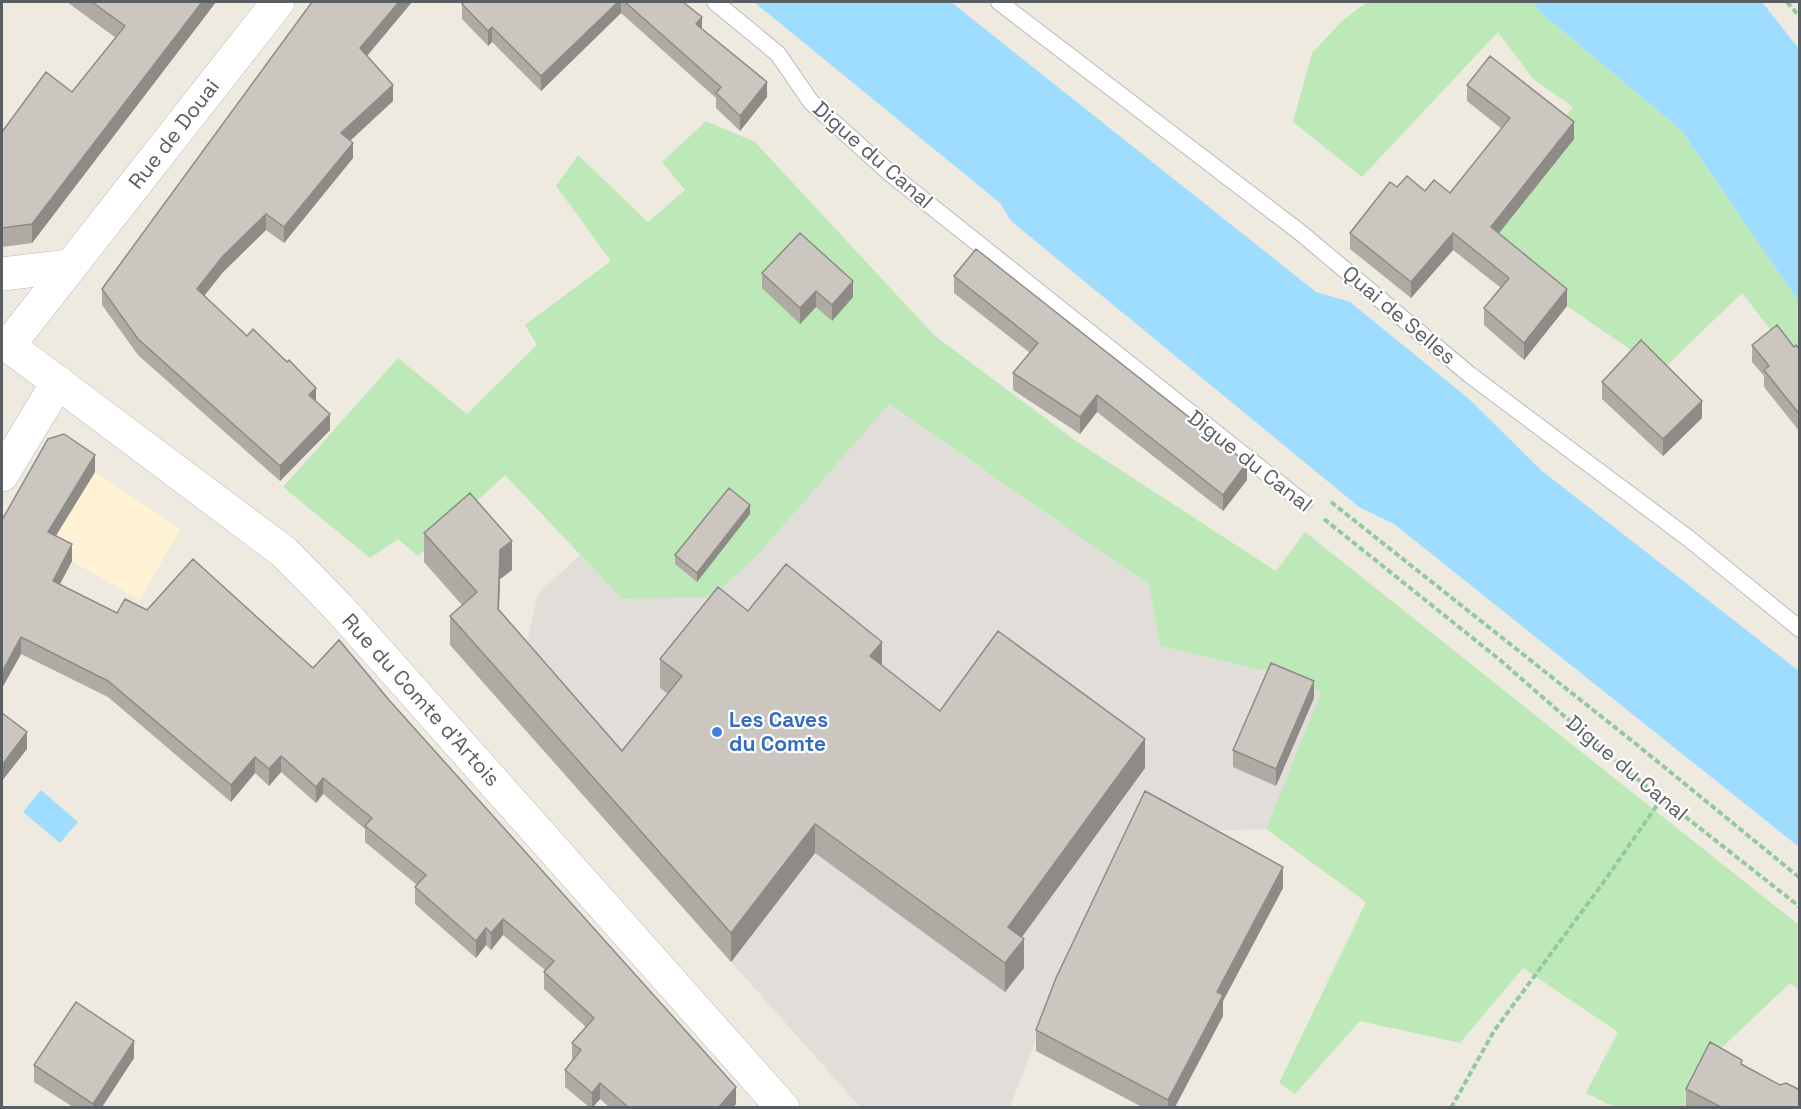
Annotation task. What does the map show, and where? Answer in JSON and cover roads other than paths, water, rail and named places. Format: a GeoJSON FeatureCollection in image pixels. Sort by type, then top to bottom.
{"type":"FeatureCollection","features":[{"type":"Feature","properties":{"kind":"main road","name":"Rue de Douai"},"geometry":{"type":"LineString","coordinates":[[5,344],[278,2]]}},
{"type":"Feature","properties":{"kind":"main road"},"geometry":{"type":"LineString","coordinates":[[2,274],[69,266]]}},
{"type":"Feature","properties":{"kind":"main road","name":"Rue du Comte d'Artois"},"geometry":{"type":"LineString","coordinates":[[5,344],[284,552],[339,608],[783,1107]]}},
{"type":"Feature","properties":{"kind":"main road"},"geometry":{"type":"LineString","coordinates":[[2,475],[58,382]]}},
{"type":"Feature","properties":{"kind":"lane","name":"Digue du Canal"},"geometry":{"type":"LineString","coordinates":[[715,2],[778,54],[811,102],[892,175],[1304,503]]}},
{"type":"Feature","properties":{"kind":"lane","name":"Quai de Selles"},"geometry":{"type":"LineString","coordinates":[[999,2],[1301,233],[1470,375],[1688,538],[1800,629]]}},
{"type":"Feature","properties":{"kind":"water"},"geometry":{"type":"Polygon","coordinates":[[[754,2],[951,2],[1316,292],[1350,302],[1468,398],[1542,471],[1799,671],[1799,847],[1394,524],[1359,507],[1011,221],[1000,203],[754,2]]]}},
{"type":"Feature","properties":{"kind":"water"},"geometry":{"type":"Polygon","coordinates":[[[1532,2],[1762,2],[1799,49],[1799,302],[1681,130],[1539,11],[1532,2]]]}},
{"type":"Feature","properties":{"kind":"water"},"geometry":{"type":"Polygon","coordinates":[[[41,790],[78,822],[60,843],[23,812],[41,790]]]}},
{"type":"Feature","properties":{"kind":"place","name":"Les Caves du Comte"},"geometry":{"type":"Point","coordinates":[717,732]}}]}
